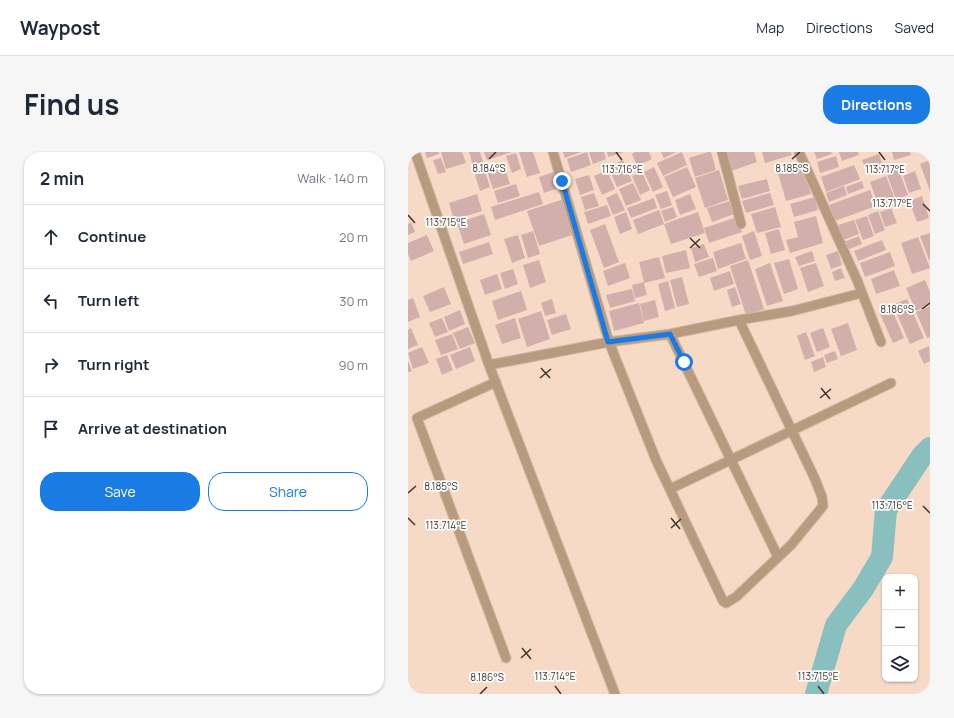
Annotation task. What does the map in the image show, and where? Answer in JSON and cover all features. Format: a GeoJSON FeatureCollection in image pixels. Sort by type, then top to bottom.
{"type":"FeatureCollection","features":[{"type":"Feature","properties":{"kind":"street"},"geometry":{"type":"LineString","coordinates":[[415,152],[489,365],[615,694]]}},
{"type":"Feature","properties":{"kind":"street"},"geometry":{"type":"LineString","coordinates":[[553,152],[608,342],[656,460],[723,601],[726,603],[730,602],[736,597],[791,545],[822,506],[823,501],[792,431],[739,320]]}},
{"type":"Feature","properties":{"kind":"street"},"geometry":{"type":"LineString","coordinates":[[722,152],[741,224]]}},
{"type":"Feature","properties":{"kind":"street"},"geometry":{"type":"LineString","coordinates":[[799,152],[862,293],[881,342]]}},
{"type":"Feature","properties":{"kind":"street"},"geometry":{"type":"LineString","coordinates":[[489,365],[608,342],[670,334],[792,311],[862,293]]}},
{"type":"Feature","properties":{"kind":"street"},"geometry":{"type":"LineString","coordinates":[[670,334],[778,557]]}},
{"type":"Feature","properties":{"kind":"street"},"geometry":{"type":"LineString","coordinates":[[496,382],[417,418],[506,658]]}},
{"type":"Feature","properties":{"kind":"street"},"geometry":{"type":"LineString","coordinates":[[670,489],[891,383]]}},
{"type":"Feature","properties":{"kind":"building"},"geometry":{"type":"Polygon","coordinates":[[[425,152],[439,152],[439,154],[427,158],[425,152]]]}},
{"type":"Feature","properties":{"kind":"building"},"geometry":{"type":"Polygon","coordinates":[[[441,152],[462,152],[466,163],[446,169],[441,152]]]}},
{"type":"Feature","properties":{"kind":"building"},"geometry":{"type":"Polygon","coordinates":[[[469,152],[480,152],[483,162],[473,166],[469,152]]]}},
{"type":"Feature","properties":{"kind":"building"},"geometry":{"type":"Polygon","coordinates":[[[484,152],[512,152],[487,160],[484,152]]]}},
{"type":"Feature","properties":{"kind":"building"},"geometry":{"type":"Polygon","coordinates":[[[519,152],[533,152],[540,173],[527,177],[519,152]]]}},
{"type":"Feature","properties":{"kind":"building"},"geometry":{"type":"Polygon","coordinates":[[[563,152],[581,152],[565,158],[563,152]]]}},
{"type":"Feature","properties":{"kind":"building"},"geometry":{"type":"Polygon","coordinates":[[[587,152],[591,165],[571,172],[567,159],[587,152]]]}},
{"type":"Feature","properties":{"kind":"building"},"geometry":{"type":"Polygon","coordinates":[[[589,152],[604,152],[606,159],[593,164],[589,152]]]}},
{"type":"Feature","properties":{"kind":"building"},"geometry":{"type":"Polygon","coordinates":[[[607,152],[624,152],[608,157],[607,152]]]}},
{"type":"Feature","properties":{"kind":"building"},"geometry":{"type":"Polygon","coordinates":[[[635,152],[649,152],[652,159],[637,166],[632,154],[635,152]]]}},
{"type":"Feature","properties":{"kind":"building"},"geometry":{"type":"Polygon","coordinates":[[[661,152],[676,152],[664,158],[661,152]]]}},
{"type":"Feature","properties":{"kind":"building"},"geometry":{"type":"Polygon","coordinates":[[[682,152],[687,165],[663,176],[657,163],[682,152]]]}},
{"type":"Feature","properties":{"kind":"building"},"geometry":{"type":"Polygon","coordinates":[[[711,152],[716,170],[695,177],[689,158],[711,152]]]}},
{"type":"Feature","properties":{"kind":"building"},"geometry":{"type":"Polygon","coordinates":[[[754,152],[757,162],[731,171],[725,153],[754,152]]]}},
{"type":"Feature","properties":{"kind":"building"},"geometry":{"type":"Polygon","coordinates":[[[762,152],[791,152],[792,155],[765,163],[762,152]]]}},
{"type":"Feature","properties":{"kind":"building"},"geometry":{"type":"Polygon","coordinates":[[[814,152],[831,152],[832,154],[817,159],[814,152]]]}},
{"type":"Feature","properties":{"kind":"building"},"geometry":{"type":"Polygon","coordinates":[[[839,152],[858,152],[859,155],[842,161],[839,152]]]}},
{"type":"Feature","properties":{"kind":"building"},"geometry":{"type":"Polygon","coordinates":[[[892,152],[910,152],[911,155],[894,160],[892,152]]]}},
{"type":"Feature","properties":{"kind":"building"},"geometry":{"type":"Polygon","coordinates":[[[516,153],[521,169],[512,173],[506,156],[516,153]]]}},
{"type":"Feature","properties":{"kind":"building"},"geometry":{"type":"Polygon","coordinates":[[[879,154],[884,169],[868,175],[862,160],[879,154]]]}},
{"type":"Feature","properties":{"kind":"building"},"geometry":{"type":"Polygon","coordinates":[[[836,156],[839,167],[820,173],[817,162],[836,156]]]}},
{"type":"Feature","properties":{"kind":"building"},"geometry":{"type":"Polygon","coordinates":[[[441,158],[446,172],[438,174],[433,160],[441,158]]]}},
{"type":"Feature","properties":{"kind":"building"},"geometry":{"type":"Polygon","coordinates":[[[623,160],[632,181],[617,187],[608,167],[623,160]]]}},
{"type":"Feature","properties":{"kind":"building"},"geometry":{"type":"Polygon","coordinates":[[[930,160],[930,191],[920,164],[930,160]]]}},
{"type":"Feature","properties":{"kind":"building"},"geometry":{"type":"Polygon","coordinates":[[[854,165],[860,179],[826,192],[821,177],[854,165]]]}},
{"type":"Feature","properties":{"kind":"building"},"geometry":{"type":"Polygon","coordinates":[[[504,166],[510,184],[493,189],[487,171],[504,166]]]}},
{"type":"Feature","properties":{"kind":"building"},"geometry":{"type":"Polygon","coordinates":[[[803,166],[811,194],[786,201],[778,173],[803,166]]]}},
{"type":"Feature","properties":{"kind":"building"},"geometry":{"type":"Polygon","coordinates":[[[654,167],[663,187],[653,192],[644,172],[654,167]]]}},
{"type":"Feature","properties":{"kind":"building"},"geometry":{"type":"Polygon","coordinates":[[[687,167],[696,187],[673,197],[664,177],[687,167]]]}},
{"type":"Feature","properties":{"kind":"building"},"geometry":{"type":"Polygon","coordinates":[[[898,168],[908,195],[896,199],[886,172],[898,168]]]}},
{"type":"Feature","properties":{"kind":"building"},"geometry":{"type":"Polygon","coordinates":[[[607,170],[615,189],[602,195],[594,176],[607,170]]]}},
{"type":"Feature","properties":{"kind":"building"},"geometry":{"type":"Polygon","coordinates":[[[719,170],[728,200],[705,208],[695,178],[719,170]]]}},
{"type":"Feature","properties":{"kind":"building"},"geometry":{"type":"Polygon","coordinates":[[[485,171],[490,187],[480,191],[475,175],[485,171]]]}},
{"type":"Feature","properties":{"kind":"building"},"geometry":{"type":"Polygon","coordinates":[[[556,171],[561,187],[544,193],[539,177],[556,171]]]}},
{"type":"Feature","properties":{"kind":"building"},"geometry":{"type":"Polygon","coordinates":[[[915,171],[921,189],[909,193],[903,176],[915,171]]]}},
{"type":"Feature","properties":{"kind":"building"},"geometry":{"type":"Polygon","coordinates":[[[642,172],[650,190],[640,195],[632,176],[642,172]]]}},
{"type":"Feature","properties":{"kind":"building"},"geometry":{"type":"Polygon","coordinates":[[[589,175],[594,190],[580,195],[575,179],[589,175]]]}},
{"type":"Feature","properties":{"kind":"building"},"geometry":{"type":"Polygon","coordinates":[[[886,176],[895,199],[878,205],[870,182],[886,176]]]}},
{"type":"Feature","properties":{"kind":"building"},"geometry":{"type":"Polygon","coordinates":[[[767,179],[770,191],[742,199],[738,186],[767,179]]]}},
{"type":"Feature","properties":{"kind":"building"},"geometry":{"type":"Polygon","coordinates":[[[862,181],[864,188],[848,194],[846,187],[862,181]]]}},
{"type":"Feature","properties":{"kind":"building"},"geometry":{"type":"Polygon","coordinates":[[[633,183],[641,200],[626,206],[619,189],[633,183]]]}},
{"type":"Feature","properties":{"kind":"building"},"geometry":{"type":"Polygon","coordinates":[[[516,184],[520,196],[498,203],[494,191],[516,184]]]}},
{"type":"Feature","properties":{"kind":"building"},"geometry":{"type":"Polygon","coordinates":[[[844,186],[847,195],[829,202],[826,193],[844,186]]]}},
{"type":"Feature","properties":{"kind":"building"},"geometry":{"type":"Polygon","coordinates":[[[870,190],[876,206],[835,221],[829,205],[870,190]]]}},
{"type":"Feature","properties":{"kind":"building"},"geometry":{"type":"Polygon","coordinates":[[[667,191],[672,205],[661,209],[655,195],[667,191]]]}},
{"type":"Feature","properties":{"kind":"building"},"geometry":{"type":"Polygon","coordinates":[[[539,192],[543,204],[495,220],[491,207],[539,192]]]}},
{"type":"Feature","properties":{"kind":"building"},"geometry":{"type":"Polygon","coordinates":[[[594,193],[599,206],[585,210],[581,197],[594,193]]]}},
{"type":"Feature","properties":{"kind":"building"},"geometry":{"type":"Polygon","coordinates":[[[617,193],[625,210],[613,215],[606,198],[617,193]]]}},
{"type":"Feature","properties":{"kind":"building"},"geometry":{"type":"Polygon","coordinates":[[[770,193],[774,205],[746,213],[742,201],[770,193]]]}},
{"type":"Feature","properties":{"kind":"building"},"geometry":{"type":"Polygon","coordinates":[[[477,194],[482,211],[454,220],[449,203],[477,194]]]}},
{"type":"Feature","properties":{"kind":"building"},"geometry":{"type":"Polygon","coordinates":[[[690,194],[696,209],[680,215],[675,200],[690,194]]]}},
{"type":"Feature","properties":{"kind":"building"},"geometry":{"type":"Polygon","coordinates":[[[922,196],[929,218],[917,222],[909,201],[922,196]]]}},
{"type":"Feature","properties":{"kind":"building"},"geometry":{"type":"Polygon","coordinates":[[[815,197],[818,210],[794,217],[790,204],[815,197]]]}},
{"type":"Feature","properties":{"kind":"building"},"geometry":{"type":"Polygon","coordinates":[[[654,198],[657,208],[631,218],[627,208],[654,198]]]}},
{"type":"Feature","properties":{"kind":"building"},"geometry":{"type":"Polygon","coordinates":[[[564,199],[575,234],[539,246],[527,211],[564,199]]]}},
{"type":"Feature","properties":{"kind":"building"},"geometry":{"type":"Polygon","coordinates":[[[733,200],[737,213],[712,222],[707,208],[733,200]]]}},
{"type":"Feature","properties":{"kind":"building"},"geometry":{"type":"Polygon","coordinates":[[[607,205],[611,216],[588,224],[584,212],[607,205]]]}},
{"type":"Feature","properties":{"kind":"building"},"geometry":{"type":"Polygon","coordinates":[[[673,207],[677,217],[665,222],[661,211],[673,207]]]}},
{"type":"Feature","properties":{"kind":"building"},"geometry":{"type":"Polygon","coordinates":[[[775,207],[781,227],[757,233],[751,214],[775,207]]]}},
{"type":"Feature","properties":{"kind":"building"},"geometry":{"type":"Polygon","coordinates":[[[891,208],[897,223],[885,227],[880,212],[891,208]]]}},
{"type":"Feature","properties":{"kind":"building"},"geometry":{"type":"Polygon","coordinates":[[[659,210],[664,224],[638,234],[633,220],[659,210]]]}},
{"type":"Feature","properties":{"kind":"building"},"geometry":{"type":"Polygon","coordinates":[[[878,211],[885,230],[875,234],[868,215],[878,211]]]}},
{"type":"Feature","properties":{"kind":"building"},"geometry":{"type":"Polygon","coordinates":[[[626,212],[632,229],[620,234],[614,217],[626,212]]]}},
{"type":"Feature","properties":{"kind":"building"},"geometry":{"type":"Polygon","coordinates":[[[698,212],[705,233],[671,244],[664,224],[698,212]]]}},
{"type":"Feature","properties":{"kind":"building"},"geometry":{"type":"Polygon","coordinates":[[[484,214],[491,235],[464,244],[457,223],[484,214]]]}},
{"type":"Feature","properties":{"kind":"building"},"geometry":{"type":"Polygon","coordinates":[[[816,216],[823,243],[790,253],[786,240],[798,237],[794,222],[816,216]]]}},
{"type":"Feature","properties":{"kind":"building"},"geometry":{"type":"Polygon","coordinates":[[[867,216],[874,236],[863,240],[855,220],[867,216]]]}},
{"type":"Feature","properties":{"kind":"building"},"geometry":{"type":"Polygon","coordinates":[[[737,217],[742,232],[709,243],[704,228],[737,217]]]}},
{"type":"Feature","properties":{"kind":"building"},"geometry":{"type":"Polygon","coordinates":[[[854,220],[859,234],[843,240],[838,225],[854,220]]]}},
{"type":"Feature","properties":{"kind":"building"},"geometry":{"type":"Polygon","coordinates":[[[411,222],[415,232],[408,235],[408,224],[411,222]]]}},
{"type":"Feature","properties":{"kind":"building"},"geometry":{"type":"Polygon","coordinates":[[[605,224],[619,262],[604,268],[590,230],[605,224]]]}},
{"type":"Feature","properties":{"kind":"building"},"geometry":{"type":"Polygon","coordinates":[[[779,229],[785,250],[771,254],[765,233],[779,229]]]}},
{"type":"Feature","properties":{"kind":"building"},"geometry":{"type":"Polygon","coordinates":[[[533,231],[540,254],[528,258],[521,235],[533,231]]]}},
{"type":"Feature","properties":{"kind":"building"},"geometry":{"type":"Polygon","coordinates":[[[754,231],[762,256],[750,260],[742,236],[754,231]]]}},
{"type":"Feature","properties":{"kind":"building"},"geometry":{"type":"Polygon","coordinates":[[[930,233],[930,260],[929,260],[920,236],[930,233]]]}},
{"type":"Feature","properties":{"kind":"building"},"geometry":{"type":"Polygon","coordinates":[[[427,235],[434,251],[411,261],[408,254],[408,243],[427,235]]]}},
{"type":"Feature","properties":{"kind":"building"},"geometry":{"type":"Polygon","coordinates":[[[518,235],[525,258],[512,263],[504,239],[518,235]]]}},
{"type":"Feature","properties":{"kind":"building"},"geometry":{"type":"Polygon","coordinates":[[[859,236],[862,244],[847,250],[844,242],[859,236]]]}},
{"type":"Feature","properties":{"kind":"building"},"geometry":{"type":"Polygon","coordinates":[[[918,237],[930,268],[912,274],[901,243],[918,237]]]}},
{"type":"Feature","properties":{"kind":"building"},"geometry":{"type":"Polygon","coordinates":[[[882,240],[886,250],[858,261],[854,251],[882,240]]]}},
{"type":"Feature","properties":{"kind":"building"},"geometry":{"type":"Polygon","coordinates":[[[489,242],[493,254],[463,264],[459,252],[489,242]]]}},
{"type":"Feature","properties":{"kind":"building"},"geometry":{"type":"Polygon","coordinates":[[[741,243],[746,259],[718,269],[713,252],[741,243]]]}},
{"type":"Feature","properties":{"kind":"building"},"geometry":{"type":"Polygon","coordinates":[[[704,244],[709,257],[695,262],[691,248],[704,244]]]}},
{"type":"Feature","properties":{"kind":"building"},"geometry":{"type":"Polygon","coordinates":[[[686,250],[690,268],[666,273],[662,256],[686,250]]]}},
{"type":"Feature","properties":{"kind":"building"},"geometry":{"type":"Polygon","coordinates":[[[812,251],[815,261],[799,266],[795,257],[812,251]]]}},
{"type":"Feature","properties":{"kind":"building"},"geometry":{"type":"Polygon","coordinates":[[[838,251],[842,265],[831,269],[826,255],[838,251]]]}},
{"type":"Feature","properties":{"kind":"building"},"geometry":{"type":"Polygon","coordinates":[[[890,252],[895,266],[865,277],[860,263],[890,252]]]}},
{"type":"Feature","properties":{"kind":"building"},"geometry":{"type":"Polygon","coordinates":[[[659,257],[665,278],[644,283],[647,295],[635,298],[632,285],[644,282],[639,262],[659,257]]]}},
{"type":"Feature","properties":{"kind":"building"},"geometry":{"type":"Polygon","coordinates":[[[713,258],[717,271],[699,277],[694,264],[713,258]]]}},
{"type":"Feature","properties":{"kind":"building"},"geometry":{"type":"Polygon","coordinates":[[[789,259],[798,289],[784,294],[774,263],[789,259]]]}},
{"type":"Feature","properties":{"kind":"building"},"geometry":{"type":"Polygon","coordinates":[[[539,260],[546,282],[530,288],[523,265],[539,260]]]}},
{"type":"Feature","properties":{"kind":"building"},"geometry":{"type":"Polygon","coordinates":[[[748,260],[764,309],[746,315],[730,266],[748,260]]]}},
{"type":"Feature","properties":{"kind":"building"},"geometry":{"type":"Polygon","coordinates":[[[625,263],[630,278],[608,286],[603,271],[625,263]]]}},
{"type":"Feature","properties":{"kind":"building"},"geometry":{"type":"Polygon","coordinates":[[[770,263],[783,301],[767,306],[755,269],[770,263]]]}},
{"type":"Feature","properties":{"kind":"building"},"geometry":{"type":"Polygon","coordinates":[[[816,263],[824,286],[808,292],[800,268],[816,263]]]}},
{"type":"Feature","properties":{"kind":"building"},"geometry":{"type":"Polygon","coordinates":[[[841,268],[845,278],[835,281],[832,272],[841,268]]]}},
{"type":"Feature","properties":{"kind":"building"},"geometry":{"type":"Polygon","coordinates":[[[513,269],[518,284],[505,289],[500,273],[513,269]]]}},
{"type":"Feature","properties":{"kind":"building"},"geometry":{"type":"Polygon","coordinates":[[[894,270],[900,286],[876,294],[871,279],[894,270]]]}},
{"type":"Feature","properties":{"kind":"building"},"geometry":{"type":"Polygon","coordinates":[[[730,271],[734,284],[714,291],[710,278],[730,271]]]}},
{"type":"Feature","properties":{"kind":"building"},"geometry":{"type":"Polygon","coordinates":[[[497,274],[502,289],[485,295],[480,280],[497,274]]]}},
{"type":"Feature","properties":{"kind":"building"},"geometry":{"type":"Polygon","coordinates":[[[682,277],[689,304],[677,307],[670,280],[682,277]]]}},
{"type":"Feature","properties":{"kind":"building"},"geometry":{"type":"Polygon","coordinates":[[[925,280],[930,292],[930,304],[916,311],[906,288],[925,280]]]}},
{"type":"Feature","properties":{"kind":"building"},"geometry":{"type":"Polygon","coordinates":[[[668,281],[675,308],[665,311],[658,284],[668,281]]]}},
{"type":"Feature","properties":{"kind":"building"},"geometry":{"type":"Polygon","coordinates":[[[444,287],[451,304],[430,312],[423,296],[444,287]]]}},
{"type":"Feature","properties":{"kind":"building"},"geometry":{"type":"Polygon","coordinates":[[[735,287],[741,304],[732,307],[727,290],[735,287]]]}},
{"type":"Feature","properties":{"kind":"building"},"geometry":{"type":"Polygon","coordinates":[[[632,289],[635,301],[610,308],[606,295],[632,289]]]}},
{"type":"Feature","properties":{"kind":"building"},"geometry":{"type":"Polygon","coordinates":[[[521,291],[527,310],[498,320],[492,301],[521,291]]]}},
{"type":"Feature","properties":{"kind":"building"},"geometry":{"type":"Polygon","coordinates":[[[413,298],[420,317],[408,322],[408,300],[413,298]]]}},
{"type":"Feature","properties":{"kind":"building"},"geometry":{"type":"Polygon","coordinates":[[[552,299],[556,313],[545,316],[541,303],[552,299]]]}},
{"type":"Feature","properties":{"kind":"building"},"geometry":{"type":"Polygon","coordinates":[[[907,299],[924,338],[910,344],[893,305],[907,299]]]}},
{"type":"Feature","properties":{"kind":"building"},"geometry":{"type":"Polygon","coordinates":[[[655,300],[659,317],[644,321],[640,304],[655,300]]]}},
{"type":"Feature","properties":{"kind":"building"},"geometry":{"type":"Polygon","coordinates":[[[639,303],[644,323],[614,331],[609,311],[639,303]]]}},
{"type":"Feature","properties":{"kind":"building"},"geometry":{"type":"Polygon","coordinates":[[[930,306],[930,337],[927,338],[916,312],[930,306]]]}},
{"type":"Feature","properties":{"kind":"building"},"geometry":{"type":"Polygon","coordinates":[[[891,307],[904,338],[893,343],[879,312],[891,307]]]}},
{"type":"Feature","properties":{"kind":"building"},"geometry":{"type":"Polygon","coordinates":[[[460,310],[465,324],[449,331],[444,317],[460,310]]]}},
{"type":"Feature","properties":{"kind":"building"},"geometry":{"type":"Polygon","coordinates":[[[541,311],[550,339],[527,347],[518,319],[541,311]]]}},
{"type":"Feature","properties":{"kind":"building"},"geometry":{"type":"Polygon","coordinates":[[[566,314],[571,329],[552,335],[547,320],[566,314]]]}},
{"type":"Feature","properties":{"kind":"building"},"geometry":{"type":"Polygon","coordinates":[[[442,318],[448,332],[435,337],[429,323],[442,318]]]}},
{"type":"Feature","properties":{"kind":"building"},"geometry":{"type":"Polygon","coordinates":[[[515,318],[521,338],[502,344],[495,325],[515,318]]]}},
{"type":"Feature","properties":{"kind":"building"},"geometry":{"type":"Polygon","coordinates":[[[848,323],[857,350],[841,356],[831,329],[848,323]]]}},
{"type":"Feature","properties":{"kind":"building"},"geometry":{"type":"Polygon","coordinates":[[[468,327],[475,343],[460,349],[453,333],[468,327]]]}},
{"type":"Feature","properties":{"kind":"building"},"geometry":{"type":"Polygon","coordinates":[[[411,328],[418,345],[408,349],[408,330],[411,328]]]}},
{"type":"Feature","properties":{"kind":"building"},"geometry":{"type":"Polygon","coordinates":[[[823,328],[830,347],[817,352],[810,333],[823,328]]]}},
{"type":"Feature","properties":{"kind":"building"},"geometry":{"type":"Polygon","coordinates":[[[806,332],[815,356],[805,360],[797,336],[806,332]]]}},
{"type":"Feature","properties":{"kind":"building"},"geometry":{"type":"Polygon","coordinates":[[[452,334],[458,349],[441,355],[435,340],[452,334]]]}},
{"type":"Feature","properties":{"kind":"building"},"geometry":{"type":"Polygon","coordinates":[[[929,346],[930,361],[924,364],[918,351],[929,346]]]}},
{"type":"Feature","properties":{"kind":"building"},"geometry":{"type":"Polygon","coordinates":[[[422,347],[429,363],[413,369],[408,353],[422,347]]]}},
{"type":"Feature","properties":{"kind":"building"},"geometry":{"type":"Polygon","coordinates":[[[470,347],[475,361],[456,369],[450,355],[470,347]]]}},
{"type":"Feature","properties":{"kind":"building"},"geometry":{"type":"Polygon","coordinates":[[[835,351],[838,359],[827,363],[824,355],[835,351]]]}},
{"type":"Feature","properties":{"kind":"building"},"geometry":{"type":"Polygon","coordinates":[[[447,355],[453,370],[442,375],[436,359],[447,355]]]}},
{"type":"Feature","properties":{"kind":"building"},"geometry":{"type":"Polygon","coordinates":[[[823,357],[826,367],[814,372],[811,362],[823,357]]]}},
{"type":"Feature","properties":{"kind":"building"},"geometry":{"type":"Polygon","coordinates":[[[408,361],[412,371],[408,372],[408,361]]]}},
{"type":"Feature","properties":{"kind":"waterway"},"geometry":{"type":"LineString","coordinates":[[816,694],[836,625],[863,589],[882,557],[886,510],[922,456],[930,448]]}},
{"type":"Feature","properties":{"kind":"route"},"geometry":{"type":"LineString","coordinates":[[562,181],[608,342],[670,334],[684,362]]}}]}
